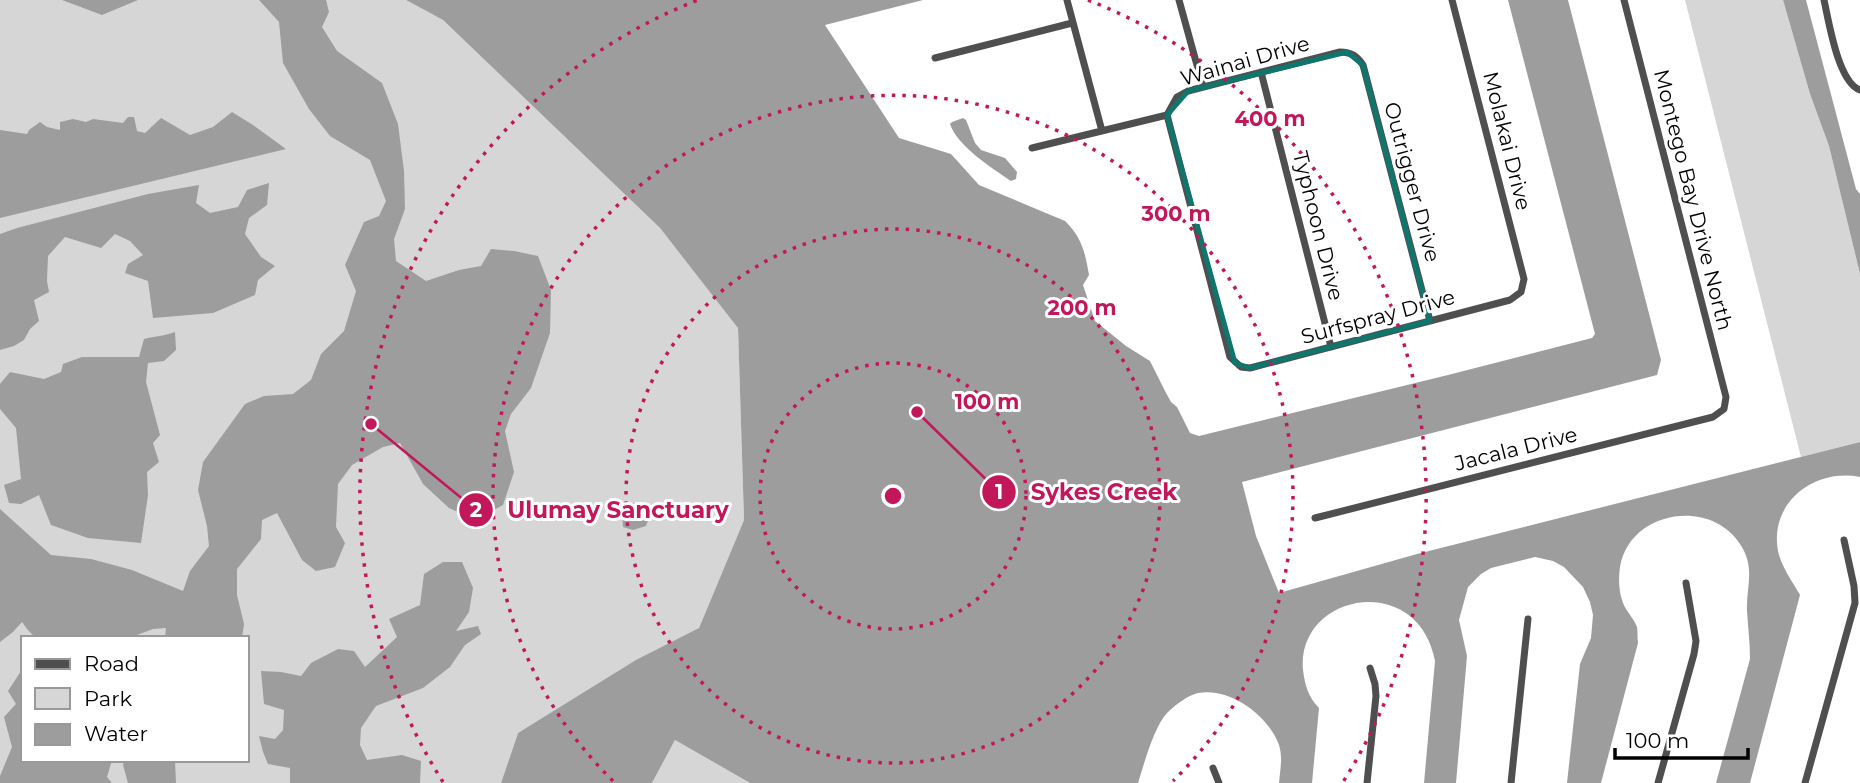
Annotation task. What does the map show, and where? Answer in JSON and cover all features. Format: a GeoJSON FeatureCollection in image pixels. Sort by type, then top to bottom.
{"type":"FeatureCollection","features":[{"type":"Feature","properties":{"kind":"street"},"geometry":{"type":"LineString","coordinates":[[1067,0],[1102,131]]}},
{"type":"Feature","properties":{"kind":"street"},"geometry":{"type":"LineString","coordinates":[[1179,0],[1203,87]]}},
{"type":"Feature","properties":{"kind":"street","name":"Molakai Drive"},"geometry":{"type":"LineString","coordinates":[[1452,0],[1524,279],[1521,292]]}},
{"type":"Feature","properties":{"kind":"street","name":"Montego Bay Drive North"},"geometry":{"type":"LineString","coordinates":[[1624,0],[1726,397],[1724,409]]}},
{"type":"Feature","properties":{"kind":"street"},"geometry":{"type":"LineString","coordinates":[[1824,0],[1844,73],[1848,83],[1860,90]]}},
{"type":"Feature","properties":{"kind":"street"},"geometry":{"type":"LineString","coordinates":[[934,58],[1072,23]]}},
{"type":"Feature","properties":{"kind":"street","name":"Wainai Drive"},"geometry":{"type":"LineString","coordinates":[[1031,148],[1167,115],[1177,97],[1188,91],[1340,52],[1354,55]]}},
{"type":"Feature","properties":{"kind":"street","name":"Outrigger Drive"},"geometry":{"type":"LineString","coordinates":[[1354,55],[1363,65],[1430,321]]}},
{"type":"Feature","properties":{"kind":"street","name":"Typhoon Drive"},"geometry":{"type":"LineString","coordinates":[[1261,72],[1331,347]]}},
{"type":"Feature","properties":{"kind":"street","name":"Surfspray Drive"},"geometry":{"type":"LineString","coordinates":[[1167,115],[1230,357],[1241,367],[1250,368],[1510,300],[1521,292]]}},
{"type":"Feature","properties":{"kind":"street","name":"Jacala Drive"},"geometry":{"type":"LineString","coordinates":[[1315,518],[1713,417],[1724,409]]}},
{"type":"Feature","properties":{"kind":"street"},"geometry":{"type":"LineString","coordinates":[[1805,783],[1855,603],[1844,540]]}},
{"type":"Feature","properties":{"kind":"street"},"geometry":{"type":"LineString","coordinates":[[1658,783],[1696,641],[1686,583]]}},
{"type":"Feature","properties":{"kind":"street"},"geometry":{"type":"LineString","coordinates":[[1511,783],[1528,619]]}},
{"type":"Feature","properties":{"kind":"street"},"geometry":{"type":"LineString","coordinates":[[1367,783],[1376,696],[1370,668]]}},
{"type":"Feature","properties":{"kind":"street"},"geometry":{"type":"LineString","coordinates":[[1213,768],[1219,783]]}},
{"type":"Feature","properties":{"kind":"highlighted area"},"geometry":{"type":"Polygon","coordinates":[[[1347,52],[1363,65],[1430,321],[1250,368],[1235,363],[1167,115],[1188,91],[1347,52]]]}},
{"type":"Feature","properties":{"kind":"green space"},"geometry":{"type":"Polygon","coordinates":[[[0,0],[406,0],[443,20],[660,228],[738,327],[744,520],[699,628],[518,733],[501,783],[0,783],[0,0]]]}},
{"type":"Feature","properties":{"kind":"green space"},"geometry":{"type":"Polygon","coordinates":[[[1685,0],[1783,0],[1810,94],[1829,146],[1860,274],[1860,442],[1801,457],[1685,0]]]}},
{"type":"Feature","properties":{"kind":"green space"},"geometry":{"type":"Polygon","coordinates":[[[675,740],[750,783],[652,783],[675,740]]]}},
{"type":"Feature","properties":{"kind":"water"},"geometry":{"type":"Polygon","coordinates":[[[62,0],[138,0],[102,15],[62,0]]]}},
{"type":"Feature","properties":{"kind":"water"},"geometry":{"type":"Polygon","coordinates":[[[259,0],[326,0],[329,12],[322,27],[337,51],[382,83],[398,124],[404,171],[405,209],[394,239],[396,261],[426,281],[481,266],[491,249],[538,256],[551,290],[550,333],[531,388],[511,414],[505,431],[514,472],[503,505],[476,520],[449,508],[423,484],[400,443],[383,447],[352,465],[338,484],[336,527],[345,543],[335,567],[316,571],[302,560],[277,513],[262,520],[261,539],[237,569],[237,595],[244,624],[242,636],[165,636],[166,628],[153,629],[134,636],[35,636],[22,622],[0,642],[0,509],[51,555],[91,559],[132,570],[183,591],[190,571],[209,546],[198,490],[203,462],[245,404],[264,396],[293,394],[311,380],[321,354],[344,331],[356,291],[345,265],[364,222],[379,216],[386,201],[370,160],[330,136],[309,109],[283,63],[279,22],[259,0]]]}},
{"type":"Feature","properties":{"kind":"water"},"geometry":{"type":"Polygon","coordinates":[[[406,0],[923,0],[825,25],[899,138],[951,154],[979,185],[1065,221],[1071,227],[1079,239],[1086,259],[1089,275],[1083,285],[1095,321],[1150,361],[1190,433],[1199,436],[1592,338],[1595,334],[1508,0],[1568,0],[1661,360],[1657,375],[1242,482],[1256,536],[1279,593],[1417,554],[1860,442],[1860,477],[1827,478],[1812,484],[1799,492],[1781,517],[1777,533],[1779,557],[1800,595],[1750,783],[1716,783],[1750,659],[1748,561],[1740,544],[1727,529],[1710,520],[1691,516],[1672,517],[1654,523],[1638,533],[1627,548],[1620,567],[1620,594],[1637,627],[1638,643],[1601,783],[1567,783],[1580,664],[1591,638],[1593,615],[1590,602],[1583,587],[1564,567],[1535,557],[1491,568],[1468,587],[1459,620],[1467,656],[1456,783],[1424,783],[1435,661],[1424,632],[1406,613],[1384,604],[1360,602],[1337,609],[1318,623],[1306,644],[1303,670],[1305,681],[1319,708],[1312,783],[1279,783],[1279,745],[1267,724],[1235,699],[1210,692],[1190,696],[1162,719],[1138,783],[750,783],[675,740],[652,783],[501,783],[518,733],[636,660],[699,628],[744,520],[738,328],[660,228],[443,20],[406,0]]]}},
{"type":"Feature","properties":{"kind":"water"},"geometry":{"type":"Polygon","coordinates":[[[1783,0],[1806,0],[1856,189],[1860,194],[1860,274],[1829,146],[1810,94],[1783,0]]]}},
{"type":"Feature","properties":{"kind":"water"},"geometry":{"type":"Polygon","coordinates":[[[232,112],[286,149],[0,218],[0,130],[27,134],[40,122],[60,130],[60,122],[73,119],[123,123],[128,117],[134,117],[137,131],[145,133],[161,118],[190,135],[213,127],[232,112]]]}},
{"type":"Feature","properties":{"kind":"water"},"geometry":{"type":"Polygon","coordinates":[[[963,118],[981,150],[1005,158],[1017,172],[1016,179],[1011,181],[994,170],[960,140],[950,124],[963,118]]]}},
{"type":"Feature","properties":{"kind":"water"},"geometry":{"type":"Polygon","coordinates":[[[269,183],[267,205],[249,218],[245,234],[261,257],[275,266],[258,280],[255,295],[213,313],[153,318],[148,281],[125,273],[128,264],[143,255],[130,241],[115,234],[101,248],[65,237],[48,256],[49,292],[34,300],[39,321],[30,329],[24,340],[0,350],[0,234],[148,194],[199,185],[196,203],[210,213],[238,207],[247,190],[269,183]]]}},
{"type":"Feature","properties":{"kind":"water"},"geometry":{"type":"Polygon","coordinates":[[[175,332],[176,350],[164,361],[148,363],[146,382],[160,435],[153,443],[159,462],[147,472],[148,495],[141,543],[88,538],[51,525],[39,495],[21,504],[9,503],[4,485],[21,479],[16,428],[0,409],[0,384],[10,372],[44,379],[61,372],[63,364],[82,357],[139,357],[144,339],[175,332]]]}},
{"type":"Feature","properties":{"kind":"water"},"geometry":{"type":"Polygon","coordinates":[[[647,502],[651,512],[646,526],[633,530],[623,527],[622,514],[632,503],[647,502]]]}},
{"type":"Feature","properties":{"kind":"water"},"geometry":{"type":"Polygon","coordinates":[[[443,562],[462,562],[473,588],[469,612],[456,631],[478,626],[481,634],[465,645],[450,667],[423,688],[376,706],[361,728],[360,745],[367,760],[402,755],[421,761],[420,783],[290,783],[290,768],[268,764],[263,752],[259,736],[275,739],[283,730],[284,710],[264,704],[261,671],[301,676],[311,663],[338,649],[354,651],[365,667],[397,637],[389,619],[420,605],[424,574],[443,562]]]}},
{"type":"Feature","properties":{"kind":"water"},"geometry":{"type":"Polygon","coordinates":[[[21,671],[21,762],[111,762],[107,777],[112,783],[0,783],[0,776],[12,747],[4,717],[16,704],[8,691],[21,671]]]}},
{"type":"Feature","properties":{"kind":"water"},"geometry":{"type":"Polygon","coordinates":[[[124,762],[175,762],[176,783],[128,783],[124,762]]]}},
{"type":"Feature","properties":{"kind":"place","name":"Sykes Creek"},"geometry":{"type":"Point","coordinates":[917,412]}},
{"type":"Feature","properties":{"kind":"place","name":"Ulumay Sanctuary"},"geometry":{"type":"Point","coordinates":[371,424]}}]}
